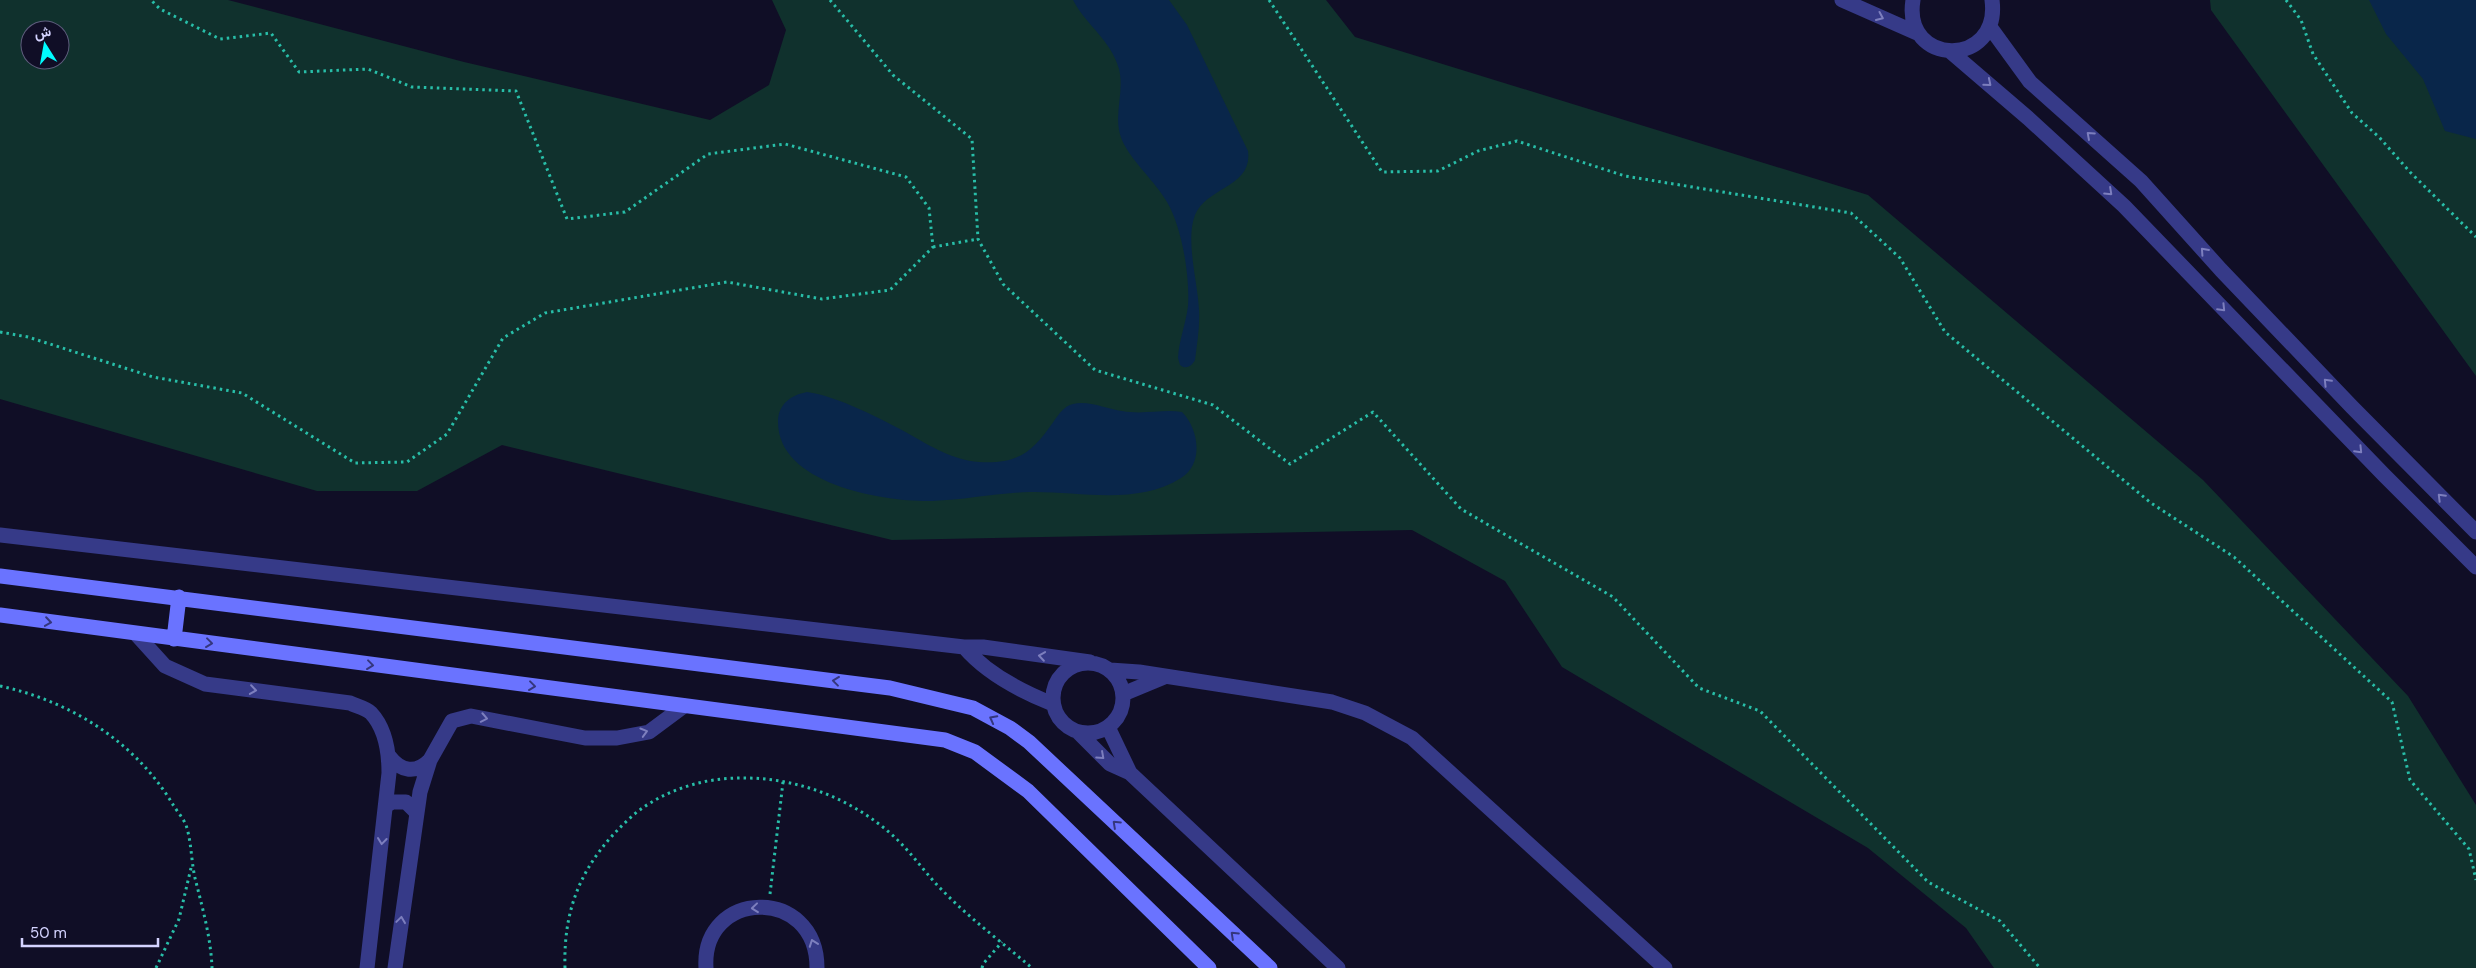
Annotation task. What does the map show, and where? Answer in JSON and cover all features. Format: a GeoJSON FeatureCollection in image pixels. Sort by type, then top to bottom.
{"type":"FeatureCollection","features":[{"type":"Feature","properties":{"kind":"street"},"geometry":{"type":"LineString","coordinates":[[1842,0],[1918,34]]}},
{"type":"Feature","properties":{"kind":"street"},"geometry":{"type":"LineString","coordinates":[[1913,0],[1911,10],[1913,23],[1918,34],[1927,43],[1938,49],[1951,52],[2028,118],[2124,206],[2476,567]]}},
{"type":"Feature","properties":{"kind":"street"},"geometry":{"type":"LineString","coordinates":[[1951,52],[1974,46],[1990,28],[1993,14],[1992,0]]}},
{"type":"Feature","properties":{"kind":"street"},"geometry":{"type":"LineString","coordinates":[[1990,28],[2030,82],[2141,181],[2221,270],[2352,407],[2476,532]]}},
{"type":"Feature","properties":{"kind":"street"},"geometry":{"type":"LineString","coordinates":[[2334,423],[2352,407]]}},
{"type":"Feature","properties":{"kind":"street"},"geometry":{"type":"LineString","coordinates":[[0,535],[964,647],[983,647],[1101,664],[1118,678],[1123,694],[1122,709],[1108,727],[1097,732],[1078,732]]}},
{"type":"Feature","properties":{"kind":"street"},"geometry":{"type":"LineString","coordinates":[[0,576],[179,597],[890,688],[973,708],[1010,728],[1029,742],[1270,968]]}},
{"type":"Feature","properties":{"kind":"street"},"geometry":{"type":"LineString","coordinates":[[174,639],[179,597]]}},
{"type":"Feature","properties":{"kind":"street"},"geometry":{"type":"LineString","coordinates":[[0,615],[945,740],[976,752],[1028,791],[1209,968]]}},
{"type":"Feature","properties":{"kind":"street"},"geometry":{"type":"LineString","coordinates":[[136,634],[165,666],[205,684],[350,703],[370,712],[385,740],[389,756],[387,805],[367,968]]}},
{"type":"Feature","properties":{"kind":"street"},"geometry":{"type":"LineString","coordinates":[[964,647],[978,662],[992,672],[1029,695],[1053,704]]}},
{"type":"Feature","properties":{"kind":"street"},"geometry":{"type":"LineString","coordinates":[[1090,662],[1080,663],[1062,674],[1054,688],[1053,704],[1057,715],[1064,724],[1078,732],[1110,764],[1130,773],[1338,968]]}},
{"type":"Feature","properties":{"kind":"street"},"geometry":{"type":"LineString","coordinates":[[1110,670],[1332,702],[1365,713],[1412,738],[1665,968]]}},
{"type":"Feature","properties":{"kind":"street"},"geometry":{"type":"LineString","coordinates":[[1123,694],[1164,677]]}},
{"type":"Feature","properties":{"kind":"street"},"geometry":{"type":"LineString","coordinates":[[394,968],[416,812],[430,760],[452,721],[471,716],[585,738],[617,738],[649,732],[684,706]]}},
{"type":"Feature","properties":{"kind":"street"},"geometry":{"type":"LineString","coordinates":[[1108,727],[1130,773]]}},
{"type":"Feature","properties":{"kind":"street"},"geometry":{"type":"LineString","coordinates":[[389,756],[401,767],[409,770],[417,769],[430,760]]}},
{"type":"Feature","properties":{"kind":"street"},"geometry":{"type":"LineString","coordinates":[[387,805],[399,800],[406,802],[416,812]]}},
{"type":"Feature","properties":{"kind":"street"},"geometry":{"type":"LineString","coordinates":[[706,968],[705,957],[710,940],[720,925],[734,913],[750,907],[768,907],[786,912],[800,922],[811,936],[817,953],[817,968]]}},
{"type":"Feature","properties":{"kind":"path"},"geometry":{"type":"LineString","coordinates":[[152,0],[160,9],[220,40],[271,32],[299,72],[368,69],[412,88],[516,92],[567,218],[626,212],[708,154],[785,144],[906,177],[929,208],[933,247]]}},
{"type":"Feature","properties":{"kind":"path"},"geometry":{"type":"LineString","coordinates":[[830,0],[893,76],[972,138],[978,239],[1003,284],[1095,370],[1213,405],[1290,464],[1373,412],[1461,509],[1614,597],[1699,688],[1760,711],[1928,882],[2000,921],[2040,968]]}},
{"type":"Feature","properties":{"kind":"path"},"geometry":{"type":"LineString","coordinates":[[1269,0],[1382,172],[1438,171],[1478,151],[1517,140],[1625,176],[1850,213],[1900,258],[1946,332],[2151,504],[2234,556],[2392,702],[2410,780],[2469,849],[2476,880]]}},
{"type":"Feature","properties":{"kind":"path"},"geometry":{"type":"LineString","coordinates":[[2286,0],[2301,20],[2313,54],[2352,113],[2380,137],[2410,172],[2476,237]]}},
{"type":"Feature","properties":{"kind":"path"},"geometry":{"type":"LineString","coordinates":[[0,332],[28,338],[153,377],[242,393],[354,463],[407,462],[447,434],[503,338],[545,313],[727,282],[822,299],[890,290],[933,247],[978,239]]}},
{"type":"Feature","properties":{"kind":"path"},"geometry":{"type":"LineString","coordinates":[[0,686],[24,691],[65,707],[102,729],[135,756],[163,789],[186,825],[192,864],[211,953],[212,968]]}},
{"type":"Feature","properties":{"kind":"path"},"geometry":{"type":"LineString","coordinates":[[565,968],[564,943],[571,905],[586,870],[608,838],[636,812],[670,793],[706,781],[745,777],[783,782],[822,791],[858,809],[884,828],[918,862],[946,894],[1032,968]]}},
{"type":"Feature","properties":{"kind":"path"},"geometry":{"type":"LineString","coordinates":[[768,907],[783,782]]}},
{"type":"Feature","properties":{"kind":"path"},"geometry":{"type":"LineString","coordinates":[[156,968],[179,919],[192,864]]}},
{"type":"Feature","properties":{"kind":"path"},"geometry":{"type":"LineString","coordinates":[[982,968],[983,964],[1002,942]]}},
{"type":"Feature","properties":{"kind":"green space"},"geometry":{"type":"Polygon","coordinates":[[[0,0],[228,0],[464,62],[710,120],[769,85],[786,30],[772,0],[1326,0],[1355,37],[1868,195],[2203,480],[2408,696],[2476,805],[2476,968],[1994,968],[1966,928],[1868,848],[1562,667],[1505,581],[1412,530],[892,540],[502,445],[417,491],[317,491],[0,399],[0,0]]]}},
{"type":"Feature","properties":{"kind":"green space"},"geometry":{"type":"Polygon","coordinates":[[[2210,0],[2476,0],[2476,376],[2211,10],[2210,0]]]}},
{"type":"Feature","properties":{"kind":"water"},"geometry":{"type":"Polygon","coordinates":[[[1073,0],[1169,0],[1187,25],[1248,151],[1248,163],[1243,172],[1236,180],[1209,198],[1201,206],[1195,215],[1192,225],[1191,237],[1199,323],[1195,360],[1189,367],[1180,365],[1178,358],[1188,306],[1188,281],[1184,252],[1177,225],[1162,194],[1131,156],[1122,140],[1118,123],[1121,87],[1119,69],[1104,41],[1073,0]]]}},
{"type":"Feature","properties":{"kind":"water"},"geometry":{"type":"Polygon","coordinates":[[[2369,0],[2476,0],[2476,139],[2445,131],[2423,79],[2386,34],[2369,0]]]}},
{"type":"Feature","properties":{"kind":"water"},"geometry":{"type":"Polygon","coordinates":[[[807,392],[832,398],[859,409],[942,452],[969,461],[1004,461],[1023,454],[1031,449],[1064,408],[1079,403],[1130,412],[1182,412],[1188,419],[1195,437],[1196,455],[1188,472],[1181,478],[1164,487],[1146,492],[1107,495],[1030,492],[932,501],[888,498],[837,486],[814,475],[795,461],[783,444],[778,422],[780,410],[786,401],[796,395],[807,392]]]}}]}
